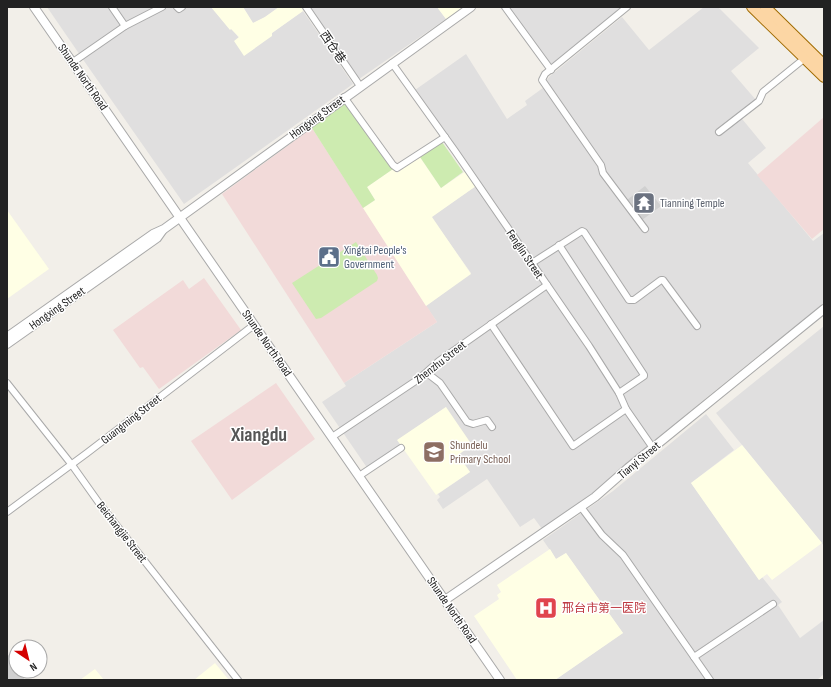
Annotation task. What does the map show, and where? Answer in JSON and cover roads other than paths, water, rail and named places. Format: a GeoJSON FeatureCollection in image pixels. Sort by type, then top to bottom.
{"type":"FeatureCollection","features":[{"type":"Feature","properties":{"kind":"main road"},"geometry":{"type":"LineString","coordinates":[[752,7],[824,77]]}},
{"type":"Feature","properties":{"kind":"main road"},"geometry":{"type":"LineString","coordinates":[[765,7],[824,64]]}},
{"type":"Feature","properties":{"kind":"street","name":"Shunde North Road"},"geometry":{"type":"LineString","coordinates":[[34,7],[500,680]]}},
{"type":"Feature","properties":{"kind":"street"},"geometry":{"type":"LineString","coordinates":[[112,7],[125,26]]}},
{"type":"Feature","properties":{"kind":"street"},"geometry":{"type":"LineString","coordinates":[[73,62],[125,26],[162,7]]}},
{"type":"Feature","properties":{"kind":"street"},"geometry":{"type":"LineString","coordinates":[[177,7],[179,9],[182,7]]}},
{"type":"Feature","properties":{"kind":"street","name":"西仓巷"},"geometry":{"type":"LineString","coordinates":[[306,7],[360,86]]}},
{"type":"Feature","properties":{"kind":"street","name":"Hongxing Street"},"geometry":{"type":"LineString","coordinates":[[7,337],[153,234],[164,229],[344,97],[471,7]]}},
{"type":"Feature","properties":{"kind":"street"},"geometry":{"type":"LineString","coordinates":[[505,7],[551,70]]}},
{"type":"Feature","properties":{"kind":"street"},"geometry":{"type":"LineString","coordinates":[[627,7],[543,77],[543,81],[601,165],[603,173],[645,229]]}},
{"type":"Feature","properties":{"kind":"street"},"geometry":{"type":"LineString","coordinates":[[719,132],[759,101],[763,92],[805,58]]}},
{"type":"Feature","properties":{"kind":"street","name":"Fenglin Street"},"geometry":{"type":"LineString","coordinates":[[392,63],[445,137],[589,346],[619,393],[626,409],[654,448]]}},
{"type":"Feature","properties":{"kind":"street"},"geometry":{"type":"LineString","coordinates":[[344,97],[393,165],[397,168],[445,137]]}},
{"type":"Feature","properties":{"kind":"street","name":"Hongxing Street"},"geometry":{"type":"LineString","coordinates":[[7,344],[157,238],[164,229]]}},
{"type":"Feature","properties":{"kind":"street"},"geometry":{"type":"LineString","coordinates":[[532,263],[580,231],[584,232],[629,300],[634,300],[663,280],[697,326]]}},
{"type":"Feature","properties":{"kind":"street"},"geometry":{"type":"LineString","coordinates":[[559,245],[644,375],[619,393]]}},
{"type":"Feature","properties":{"kind":"street","name":"Zhenzhu Street"},"geometry":{"type":"LineString","coordinates":[[332,437],[427,373],[439,361],[547,285]]}},
{"type":"Feature","properties":{"kind":"street","name":"Tianyi Street"},"geometry":{"type":"LineString","coordinates":[[445,600],[581,507],[824,309]]}},
{"type":"Feature","properties":{"kind":"street"},"geometry":{"type":"LineString","coordinates":[[491,324],[573,446],[626,409]]}},
{"type":"Feature","properties":{"kind":"street","name":"Guangming Street"},"geometry":{"type":"LineString","coordinates":[[7,512],[254,325]]}},
{"type":"Feature","properties":{"kind":"street"},"geometry":{"type":"LineString","coordinates":[[427,373],[440,383],[467,422],[474,424],[487,420],[492,427]]}},
{"type":"Feature","properties":{"kind":"street","name":"Beichangjie Street"},"geometry":{"type":"LineString","coordinates":[[7,384],[72,464],[99,503],[238,680]]}},
{"type":"Feature","properties":{"kind":"street"},"geometry":{"type":"LineString","coordinates":[[359,476],[401,448]]}},
{"type":"Feature","properties":{"kind":"street"},"geometry":{"type":"LineString","coordinates":[[581,507],[599,532],[624,555],[710,680]]}},
{"type":"Feature","properties":{"kind":"street"},"geometry":{"type":"LineString","coordinates":[[694,657],[774,604]]}},
{"type":"Feature","properties":{"kind":"place","name":"Tianning Temple"},"geometry":{"type":"Point","coordinates":[644,203]}},
{"type":"Feature","properties":{"kind":"place","name":"Xingtai People's Government"},"geometry":{"type":"Point","coordinates":[329,257]}},
{"type":"Feature","properties":{"kind":"place","name":"Shundelu Primary School"},"geometry":{"type":"Point","coordinates":[434,452]}},
{"type":"Feature","properties":{"kind":"place","name":"邢台市第一医院"},"geometry":{"type":"Point","coordinates":[546,608]}},
{"type":"Feature","properties":{"kind":"district","name":"Xiangdu"},"geometry":{"type":"Point","coordinates":[259,434]}}]}
